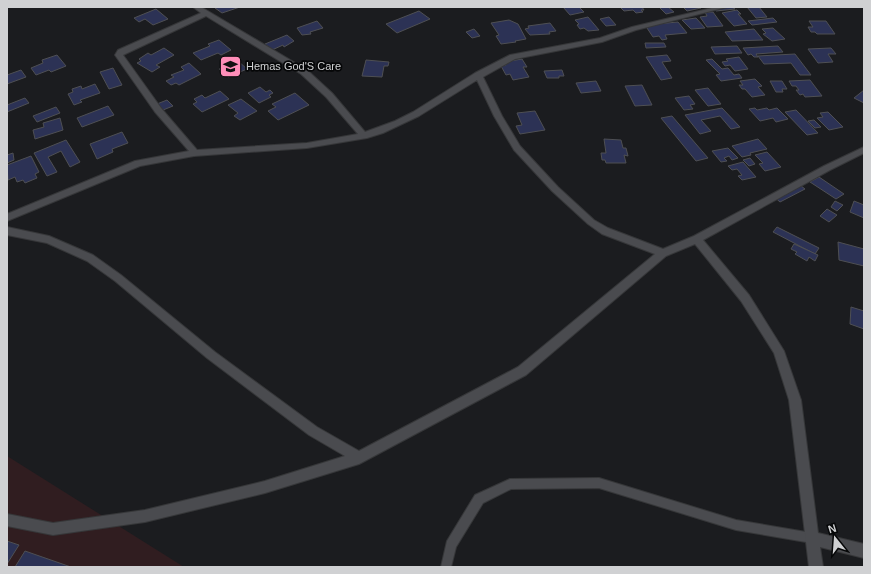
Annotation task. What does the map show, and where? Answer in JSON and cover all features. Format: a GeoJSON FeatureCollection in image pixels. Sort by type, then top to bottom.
{"type":"FeatureCollection","features":[{"type":"Feature","properties":{"kind":"street"},"geometry":{"type":"LineString","coordinates":[[196,7],[304,72],[329,95],[364,136]]}},
{"type":"Feature","properties":{"kind":"street"},"geometry":{"type":"LineString","coordinates":[[7,218],[138,163],[195,153],[291,147],[364,136],[391,126],[435,102],[478,75],[513,57],[602,40],[634,28],[724,7]]}},
{"type":"Feature","properties":{"kind":"street"},"geometry":{"type":"LineString","coordinates":[[195,153],[158,110],[119,55],[121,52],[206,13]]}},
{"type":"Feature","properties":{"kind":"street"},"geometry":{"type":"LineString","coordinates":[[478,75],[498,116],[517,148],[555,189],[592,222],[605,230],[663,253]]}},
{"type":"Feature","properties":{"kind":"street"},"geometry":{"type":"LineString","coordinates":[[7,520],[53,529],[145,516],[265,487],[359,458],[522,371],[663,253],[697,239],[827,168],[864,150]]}},
{"type":"Feature","properties":{"kind":"street"},"geometry":{"type":"LineString","coordinates":[[7,231],[48,240],[90,258],[118,278],[211,355],[307,426],[359,458]]}},
{"type":"Feature","properties":{"kind":"street"},"geometry":{"type":"LineString","coordinates":[[697,239],[745,298],[779,352],[795,400],[816,567]]}},
{"type":"Feature","properties":{"kind":"street"},"geometry":{"type":"LineString","coordinates":[[812,538],[864,551]]}},
{"type":"Feature","properties":{"kind":"lane"},"geometry":{"type":"LineString","coordinates":[[446,567],[452,545],[479,499],[510,484],[599,483],[736,525],[812,538]]}},
{"type":"Feature","properties":{"kind":"shaded area"},"geometry":{"type":"Polygon","coordinates":[[[7,456],[184,567],[7,567],[7,456]]]}},
{"type":"Feature","properties":{"kind":"building"},"geometry":{"type":"Polygon","coordinates":[[[217,7],[240,7],[222,13],[215,8],[217,7]]]}},
{"type":"Feature","properties":{"kind":"building"},"geometry":{"type":"Polygon","coordinates":[[[563,7],[579,7],[584,12],[570,15],[563,7]]]}},
{"type":"Feature","properties":{"kind":"building"},"geometry":{"type":"Polygon","coordinates":[[[620,7],[642,7],[644,10],[641,10],[643,12],[636,13],[633,10],[624,11],[620,7]]]}},
{"type":"Feature","properties":{"kind":"building"},"geometry":{"type":"Polygon","coordinates":[[[659,7],[668,7],[674,12],[666,14],[659,7]]]}},
{"type":"Feature","properties":{"kind":"building"},"geometry":{"type":"Polygon","coordinates":[[[683,7],[699,7],[701,8],[687,11],[683,7]]]}},
{"type":"Feature","properties":{"kind":"building"},"geometry":{"type":"Polygon","coordinates":[[[712,7],[732,7],[735,9],[716,11],[712,7]]]}},
{"type":"Feature","properties":{"kind":"building"},"geometry":{"type":"Polygon","coordinates":[[[747,7],[759,7],[767,17],[756,18],[747,7]]]}},
{"type":"Feature","properties":{"kind":"building"},"geometry":{"type":"Polygon","coordinates":[[[156,9],[168,19],[153,25],[145,19],[139,22],[134,18],[156,9]]]}},
{"type":"Feature","properties":{"kind":"building"},"geometry":{"type":"Polygon","coordinates":[[[737,10],[741,14],[738,14],[747,24],[734,26],[722,13],[737,10]]]}},
{"type":"Feature","properties":{"kind":"building"},"geometry":{"type":"Polygon","coordinates":[[[419,11],[430,19],[397,33],[386,24],[419,11]]]}},
{"type":"Feature","properties":{"kind":"building"},"geometry":{"type":"Polygon","coordinates":[[[705,12],[713,12],[723,26],[707,27],[700,17],[707,16],[705,12]]]}},
{"type":"Feature","properties":{"kind":"building"},"geometry":{"type":"Polygon","coordinates":[[[588,17],[599,30],[588,31],[584,28],[580,29],[577,25],[579,24],[575,20],[588,17]]]}},
{"type":"Feature","properties":{"kind":"building"},"geometry":{"type":"Polygon","coordinates":[[[609,17],[616,25],[606,26],[600,19],[609,17]]]}},
{"type":"Feature","properties":{"kind":"building"},"geometry":{"type":"Polygon","coordinates":[[[696,18],[705,28],[691,29],[682,20],[696,18]]]}},
{"type":"Feature","properties":{"kind":"building"},"geometry":{"type":"Polygon","coordinates":[[[773,18],[777,22],[752,25],[748,21],[773,18]]]}},
{"type":"Feature","properties":{"kind":"building"},"geometry":{"type":"Polygon","coordinates":[[[509,20],[518,24],[526,39],[501,44],[496,36],[499,35],[491,23],[509,20]]]}},
{"type":"Feature","properties":{"kind":"building"},"geometry":{"type":"Polygon","coordinates":[[[317,21],[323,28],[310,32],[311,34],[302,35],[297,28],[317,21]]]}},
{"type":"Feature","properties":{"kind":"building"},"geometry":{"type":"Polygon","coordinates":[[[809,21],[826,21],[835,34],[817,34],[815,32],[811,32],[808,27],[813,27],[809,21]]]}},
{"type":"Feature","properties":{"kind":"building"},"geometry":{"type":"Polygon","coordinates":[[[678,22],[687,33],[665,35],[667,39],[662,40],[659,36],[653,37],[645,25],[678,22]]]}},
{"type":"Feature","properties":{"kind":"building"},"geometry":{"type":"Polygon","coordinates":[[[550,23],[556,31],[549,32],[550,34],[530,35],[525,29],[529,28],[528,26],[550,23]]]}},
{"type":"Feature","properties":{"kind":"building"},"geometry":{"type":"Polygon","coordinates":[[[773,28],[785,39],[772,41],[763,34],[766,33],[762,29],[773,28]]]}},
{"type":"Feature","properties":{"kind":"building"},"geometry":{"type":"Polygon","coordinates":[[[474,29],[480,36],[472,38],[466,32],[474,29]]]}},
{"type":"Feature","properties":{"kind":"building"},"geometry":{"type":"Polygon","coordinates":[[[754,29],[763,40],[732,41],[725,32],[754,29]]]}},
{"type":"Feature","properties":{"kind":"building"},"geometry":{"type":"Polygon","coordinates":[[[287,35],[294,41],[284,47],[283,45],[272,50],[265,44],[287,35]]]}},
{"type":"Feature","properties":{"kind":"building"},"geometry":{"type":"Polygon","coordinates":[[[219,40],[231,50],[221,55],[218,53],[201,60],[193,53],[210,46],[208,44],[219,40]]]}},
{"type":"Feature","properties":{"kind":"building"},"geometry":{"type":"Polygon","coordinates":[[[645,43],[664,43],[666,47],[646,48],[645,43]]]}},
{"type":"Feature","properties":{"kind":"building"},"geometry":{"type":"Polygon","coordinates":[[[737,46],[742,53],[715,54],[711,47],[737,46]]]}},
{"type":"Feature","properties":{"kind":"building"},"geometry":{"type":"Polygon","coordinates":[[[778,46],[783,52],[756,54],[758,57],[754,57],[751,54],[748,55],[743,48],[778,46]]]}},
{"type":"Feature","properties":{"kind":"building"},"geometry":{"type":"Polygon","coordinates":[[[164,48],[174,55],[156,65],[160,67],[152,72],[137,63],[141,61],[139,59],[148,53],[151,55],[164,48]]]}},
{"type":"Feature","properties":{"kind":"building"},"geometry":{"type":"Polygon","coordinates":[[[831,48],[836,54],[828,54],[833,62],[818,63],[808,49],[831,48]]]}},
{"type":"Feature","properties":{"kind":"building"},"geometry":{"type":"Polygon","coordinates":[[[795,54],[811,75],[800,75],[791,63],[764,64],[758,56],[795,54]]]}},
{"type":"Feature","properties":{"kind":"building"},"geometry":{"type":"Polygon","coordinates":[[[57,55],[66,66],[51,72],[49,70],[36,75],[31,68],[43,63],[42,60],[57,55]]]}},
{"type":"Feature","properties":{"kind":"building"},"geometry":{"type":"Polygon","coordinates":[[[667,55],[671,61],[662,62],[672,78],[661,80],[646,57],[667,55]]]}},
{"type":"Feature","properties":{"kind":"building"},"geometry":{"type":"Polygon","coordinates":[[[739,57],[748,69],[735,71],[730,65],[725,66],[722,62],[728,61],[726,59],[739,57]]]}},
{"type":"Feature","properties":{"kind":"building"},"geometry":{"type":"Polygon","coordinates":[[[522,59],[527,67],[523,67],[529,77],[513,80],[510,74],[506,75],[501,66],[506,65],[504,62],[522,59]]]}},
{"type":"Feature","properties":{"kind":"building"},"geometry":{"type":"Polygon","coordinates":[[[712,59],[722,69],[728,68],[734,75],[739,74],[742,78],[721,81],[716,75],[720,74],[706,60],[712,59]]]}},
{"type":"Feature","properties":{"kind":"building"},"geometry":{"type":"Polygon","coordinates":[[[366,60],[389,62],[388,66],[384,66],[382,77],[362,76],[366,60]]]}},
{"type":"Feature","properties":{"kind":"building"},"geometry":{"type":"Polygon","coordinates":[[[238,61],[247,69],[228,77],[219,69],[238,61]]]}},
{"type":"Feature","properties":{"kind":"building"},"geometry":{"type":"Polygon","coordinates":[[[189,63],[201,74],[179,85],[176,83],[171,85],[166,81],[174,77],[171,75],[184,70],[181,67],[189,63]]]}},
{"type":"Feature","properties":{"kind":"building"},"geometry":{"type":"Polygon","coordinates":[[[113,68],[122,85],[109,89],[100,72],[113,68]]]}},
{"type":"Feature","properties":{"kind":"building"},"geometry":{"type":"Polygon","coordinates":[[[21,70],[26,77],[7,84],[7,75],[21,70]]]}},
{"type":"Feature","properties":{"kind":"building"},"geometry":{"type":"Polygon","coordinates":[[[562,70],[564,76],[559,76],[559,78],[547,78],[544,71],[562,70]]]}},
{"type":"Feature","properties":{"kind":"building"},"geometry":{"type":"Polygon","coordinates":[[[755,79],[762,86],[758,87],[765,95],[752,97],[739,85],[743,85],[740,81],[755,79]]]}},
{"type":"Feature","properties":{"kind":"building"},"geometry":{"type":"Polygon","coordinates":[[[810,80],[822,96],[805,97],[803,94],[800,95],[796,90],[799,90],[796,86],[792,86],[789,81],[810,80]]]}},
{"type":"Feature","properties":{"kind":"building"},"geometry":{"type":"Polygon","coordinates":[[[596,81],[601,91],[581,93],[576,83],[596,81]]]}},
{"type":"Feature","properties":{"kind":"building"},"geometry":{"type":"Polygon","coordinates":[[[770,81],[782,81],[787,89],[782,89],[783,92],[776,92],[770,81]]]}},
{"type":"Feature","properties":{"kind":"building"},"geometry":{"type":"Polygon","coordinates":[[[95,84],[100,93],[80,100],[82,102],[74,105],[68,94],[73,92],[72,89],[81,86],[82,89],[95,84]]]}},
{"type":"Feature","properties":{"kind":"building"},"geometry":{"type":"Polygon","coordinates":[[[642,85],[652,105],[635,106],[625,86],[642,85]]]}},
{"type":"Feature","properties":{"kind":"building"},"geometry":{"type":"Polygon","coordinates":[[[260,87],[266,92],[270,90],[273,93],[269,95],[271,97],[259,103],[248,93],[260,87]]]}},
{"type":"Feature","properties":{"kind":"building"},"geometry":{"type":"Polygon","coordinates":[[[708,88],[721,104],[708,106],[695,90],[708,88]]]}},
{"type":"Feature","properties":{"kind":"building"},"geometry":{"type":"Polygon","coordinates":[[[864,90],[864,103],[854,98],[864,90]]]}},
{"type":"Feature","properties":{"kind":"building"},"geometry":{"type":"Polygon","coordinates":[[[220,91],[229,99],[202,112],[193,104],[197,102],[194,99],[202,95],[205,98],[220,91]]]}},
{"type":"Feature","properties":{"kind":"building"},"geometry":{"type":"Polygon","coordinates":[[[295,93],[309,105],[278,120],[268,111],[276,107],[272,104],[295,93]]]}},
{"type":"Feature","properties":{"kind":"building"},"geometry":{"type":"Polygon","coordinates":[[[689,96],[695,104],[690,105],[693,109],[684,110],[675,98],[689,96]]]}},
{"type":"Feature","properties":{"kind":"building"},"geometry":{"type":"Polygon","coordinates":[[[25,98],[29,103],[7,112],[7,105],[25,98]]]}},
{"type":"Feature","properties":{"kind":"building"},"geometry":{"type":"Polygon","coordinates":[[[241,99],[257,111],[240,120],[234,116],[238,113],[228,105],[241,99]]]}},
{"type":"Feature","properties":{"kind":"building"},"geometry":{"type":"Polygon","coordinates":[[[167,100],[173,106],[163,110],[157,104],[167,100]]]}},
{"type":"Feature","properties":{"kind":"building"},"geometry":{"type":"Polygon","coordinates":[[[108,106],[114,115],[82,127],[77,118],[108,106]]]}},
{"type":"Feature","properties":{"kind":"building"},"geometry":{"type":"Polygon","coordinates":[[[56,107],[60,113],[37,122],[33,116],[56,107]]]}},
{"type":"Feature","properties":{"kind":"building"},"geometry":{"type":"Polygon","coordinates":[[[722,108],[740,127],[731,129],[720,116],[701,120],[711,131],[700,134],[685,115],[722,108]]]}},
{"type":"Feature","properties":{"kind":"building"},"geometry":{"type":"Polygon","coordinates":[[[755,108],[757,110],[767,108],[769,110],[777,108],[788,119],[776,122],[773,118],[760,121],[749,109],[755,108]]]}},
{"type":"Feature","properties":{"kind":"building"},"geometry":{"type":"Polygon","coordinates":[[[796,110],[818,133],[807,135],[785,112],[796,110]]]}},
{"type":"Feature","properties":{"kind":"building"},"geometry":{"type":"Polygon","coordinates":[[[535,111],[545,130],[520,134],[516,126],[522,125],[517,113],[535,111]]]}},
{"type":"Feature","properties":{"kind":"building"},"geometry":{"type":"Polygon","coordinates":[[[828,112],[843,127],[829,130],[817,118],[823,117],[820,113],[828,112]]]}},
{"type":"Feature","properties":{"kind":"building"},"geometry":{"type":"Polygon","coordinates":[[[672,116],[708,158],[696,161],[661,118],[672,116]]]}},
{"type":"Feature","properties":{"kind":"building"},"geometry":{"type":"Polygon","coordinates":[[[60,118],[63,130],[35,139],[33,130],[44,127],[43,123],[60,118]]]}},
{"type":"Feature","properties":{"kind":"building"},"geometry":{"type":"Polygon","coordinates":[[[814,120],[821,127],[815,128],[808,121],[814,120]]]}},
{"type":"Feature","properties":{"kind":"building"},"geometry":{"type":"Polygon","coordinates":[[[122,132],[128,143],[112,149],[113,152],[97,159],[90,144],[122,132]]]}},
{"type":"Feature","properties":{"kind":"building"},"geometry":{"type":"Polygon","coordinates":[[[604,139],[621,140],[623,148],[626,148],[628,156],[624,155],[626,163],[606,163],[605,160],[602,160],[601,153],[606,153],[604,139]]]}},
{"type":"Feature","properties":{"kind":"building"},"geometry":{"type":"Polygon","coordinates":[[[758,139],[767,149],[750,153],[751,155],[742,157],[732,146],[758,139]]]}},
{"type":"Feature","properties":{"kind":"building"},"geometry":{"type":"Polygon","coordinates":[[[66,140],[80,162],[70,167],[61,151],[48,157],[57,172],[47,176],[34,153],[66,140]]]}},
{"type":"Feature","properties":{"kind":"building"},"geometry":{"type":"Polygon","coordinates":[[[728,148],[738,158],[732,160],[729,156],[724,158],[727,161],[721,162],[712,151],[728,148]]]}},
{"type":"Feature","properties":{"kind":"building"},"geometry":{"type":"Polygon","coordinates":[[[767,152],[781,167],[765,171],[759,164],[763,163],[755,155],[767,152]]]}},
{"type":"Feature","properties":{"kind":"building"},"geometry":{"type":"Polygon","coordinates":[[[13,153],[14,160],[7,163],[7,155],[13,153]]]}},
{"type":"Feature","properties":{"kind":"building"},"geometry":{"type":"Polygon","coordinates":[[[31,156],[39,172],[35,174],[37,178],[25,183],[23,180],[17,182],[15,177],[8,180],[7,165],[31,156]]]}},
{"type":"Feature","properties":{"kind":"building"},"geometry":{"type":"Polygon","coordinates":[[[750,158],[755,164],[749,166],[743,160],[750,158]]]}},
{"type":"Feature","properties":{"kind":"building"},"geometry":{"type":"Polygon","coordinates":[[[743,162],[756,177],[742,180],[738,176],[742,175],[737,169],[732,170],[728,166],[743,162]]]}},
{"type":"Feature","properties":{"kind":"building"},"geometry":{"type":"Polygon","coordinates":[[[819,177],[844,194],[836,199],[810,182],[819,177]]]}},
{"type":"Feature","properties":{"kind":"building"},"geometry":{"type":"Polygon","coordinates":[[[796,182],[805,189],[780,202],[772,195],[796,182]]]}},
{"type":"Feature","properties":{"kind":"building"},"geometry":{"type":"Polygon","coordinates":[[[835,201],[843,205],[837,211],[831,207],[835,201]]]}},
{"type":"Feature","properties":{"kind":"building"},"geometry":{"type":"Polygon","coordinates":[[[854,201],[864,205],[864,218],[850,212],[854,201]]]}},
{"type":"Feature","properties":{"kind":"building"},"geometry":{"type":"Polygon","coordinates":[[[827,209],[837,215],[829,222],[820,216],[827,209]]]}},
{"type":"Feature","properties":{"kind":"building"},"geometry":{"type":"Polygon","coordinates":[[[777,227],[819,248],[815,254],[773,232],[777,227]]]}},
{"type":"Feature","properties":{"kind":"building"},"geometry":{"type":"Polygon","coordinates":[[[838,242],[864,249],[864,266],[839,260],[838,242]]]}},
{"type":"Feature","properties":{"kind":"building"},"geometry":{"type":"Polygon","coordinates":[[[794,244],[818,255],[815,261],[809,257],[807,261],[795,254],[797,252],[791,249],[794,244]]]}},
{"type":"Feature","properties":{"kind":"building"},"geometry":{"type":"Polygon","coordinates":[[[851,307],[864,311],[864,329],[850,324],[851,307]]]}},
{"type":"Feature","properties":{"kind":"building"},"geometry":{"type":"Polygon","coordinates":[[[7,541],[19,545],[7,564],[7,541]]]}},
{"type":"Feature","properties":{"kind":"building"},"geometry":{"type":"Polygon","coordinates":[[[25,551],[71,567],[15,567],[25,551]]]}},
{"type":"Feature","properties":{"kind":"place","name":"Hemas God'S Care"},"geometry":{"type":"Point","coordinates":[230,66]}}]}
